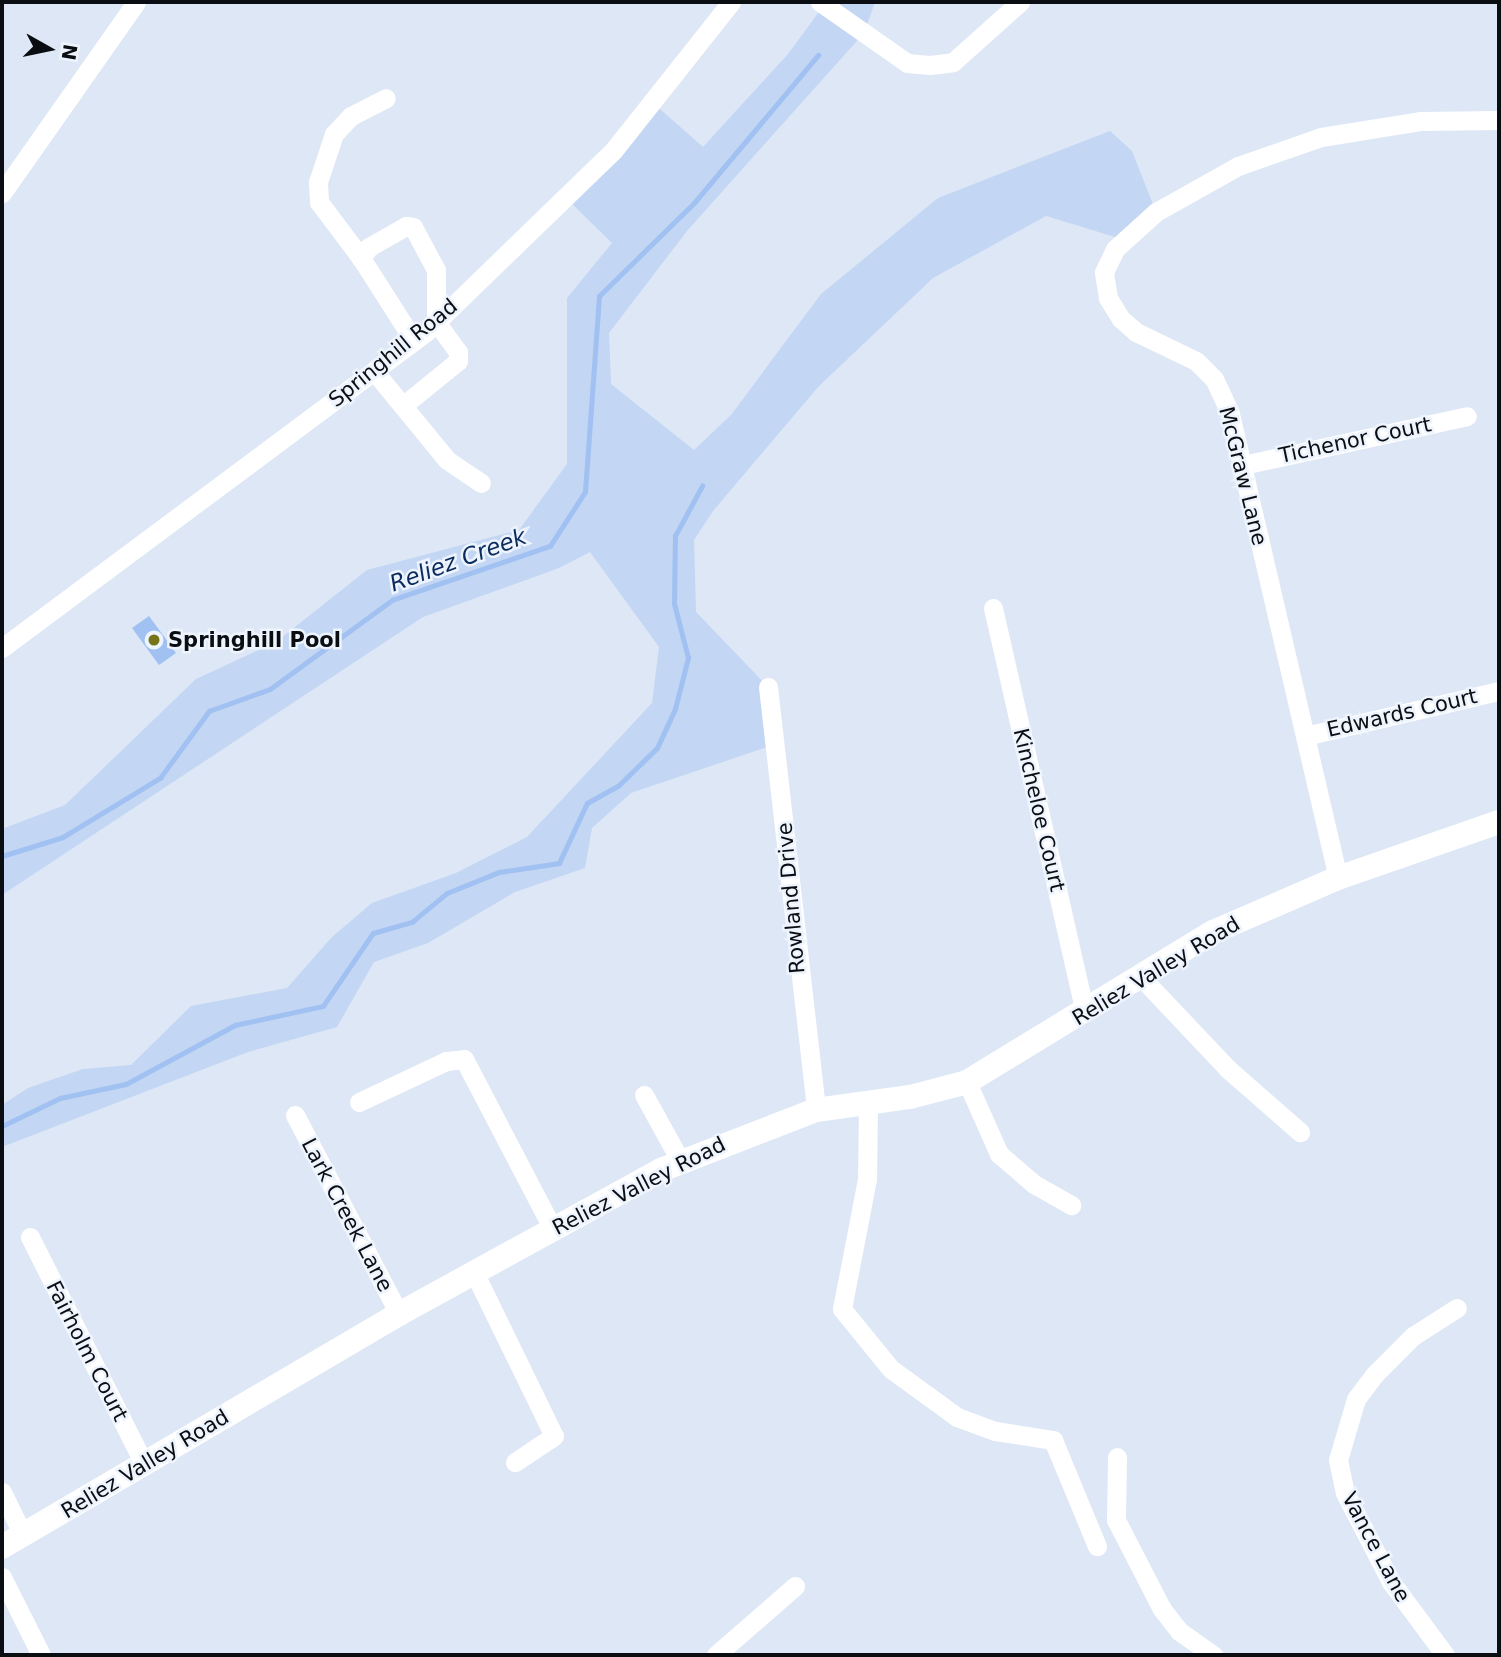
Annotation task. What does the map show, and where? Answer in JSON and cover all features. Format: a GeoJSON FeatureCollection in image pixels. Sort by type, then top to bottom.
{"type":"FeatureCollection","features":[{"type":"Feature","properties":{"kind":"main road","name":"Reliez Valley Road"},"geometry":{"type":"LineString","coordinates":[[13,1541],[399,1314],[681,1161],[816,1110],[967,1082],[1213,932],[1338,878],[1499,822]]}},
{"type":"Feature","properties":{"kind":"street"},"geometry":{"type":"LineString","coordinates":[[2,193],[136,2]]}},
{"type":"Feature","properties":{"kind":"street","name":"Springhill Road"},"geometry":{"type":"LineString","coordinates":[[2,648],[436,322],[613,151],[731,2]]}},
{"type":"Feature","properties":{"kind":"street"},"geometry":{"type":"LineString","coordinates":[[820,2],[907,62],[930,65],[953,62],[1020,2]]}},
{"type":"Feature","properties":{"kind":"street"},"geometry":{"type":"LineString","coordinates":[[386,98],[351,116],[334,134],[318,182],[319,202],[361,258],[414,341]]}},
{"type":"Feature","properties":{"kind":"street","name":"McGraw Lane"},"geometry":{"type":"LineString","coordinates":[[1338,878],[1230,413],[1214,379],[1195,361],[1136,332],[1121,319],[1108,298],[1104,272],[1115,249],[1156,212],[1238,166],[1321,137],[1420,121],[1499,120]]}},
{"type":"Feature","properties":{"kind":"street"},"geometry":{"type":"LineString","coordinates":[[361,258],[369,247],[406,226],[413,227],[439,278],[436,322],[452,338],[458,361],[405,404]]}},
{"type":"Feature","properties":{"kind":"street"},"geometry":{"type":"LineString","coordinates":[[374,371],[405,404],[447,460],[481,483]]}},
{"type":"Feature","properties":{"kind":"street","name":"Tichenor Court"},"geometry":{"type":"LineString","coordinates":[[1243,465],[1467,416]]}},
{"type":"Feature","properties":{"kind":"street","name":"Kincheloe Court"},"geometry":{"type":"LineString","coordinates":[[993,608],[1085,1012]]}},
{"type":"Feature","properties":{"kind":"street","name":"Rowland Drive"},"geometry":{"type":"LineString","coordinates":[[768,687],[816,1110]]}},
{"type":"Feature","properties":{"kind":"street","name":"Edwards Court"},"geometry":{"type":"LineString","coordinates":[[1305,736],[1499,691]]}},
{"type":"Feature","properties":{"kind":"street"},"geometry":{"type":"LineString","coordinates":[[1140,977],[1228,1069],[1300,1132]]}},
{"type":"Feature","properties":{"kind":"street"},"geometry":{"type":"LineString","coordinates":[[359,1102],[446,1061],[464,1059],[553,1229]]}},
{"type":"Feature","properties":{"kind":"street"},"geometry":{"type":"LineString","coordinates":[[967,1082],[999,1154],[1034,1184],[1070,1205]]}},
{"type":"Feature","properties":{"kind":"street"},"geometry":{"type":"LineString","coordinates":[[644,1095],[681,1161]]}},
{"type":"Feature","properties":{"kind":"street"},"geometry":{"type":"LineString","coordinates":[[868,1102],[867,1179],[842,1309],[891,1369],[957,1417],[995,1432],[1053,1440],[1097,1546]]}},
{"type":"Feature","properties":{"kind":"street","name":"Lark Creek Lane"},"geometry":{"type":"LineString","coordinates":[[295,1115],[399,1314]]}},
{"type":"Feature","properties":{"kind":"street","name":"Fairholm Court"},"geometry":{"type":"LineString","coordinates":[[30,1237],[144,1464]]}},
{"type":"Feature","properties":{"kind":"street"},"geometry":{"type":"LineString","coordinates":[[474,1272],[554,1436],[515,1462]]}},
{"type":"Feature","properties":{"kind":"street","name":"Vance Lane"},"geometry":{"type":"LineString","coordinates":[[1445,1655],[1391,1582],[1345,1493],[1338,1460],[1356,1399],[1374,1374],[1413,1336],[1457,1308]]}},
{"type":"Feature","properties":{"kind":"street"},"geometry":{"type":"LineString","coordinates":[[1117,1457],[1116,1520],[1162,1609],[1179,1631],[1213,1655]]}},
{"type":"Feature","properties":{"kind":"street"},"geometry":{"type":"LineString","coordinates":[[2,1492],[13,1541]]}},
{"type":"Feature","properties":{"kind":"street"},"geometry":{"type":"LineString","coordinates":[[2,1577],[41,1655]]}},
{"type":"Feature","properties":{"kind":"street"},"geometry":{"type":"LineString","coordinates":[[716,1655],[795,1586]]}},
{"type":"Feature","properties":{"kind":"shaded area"},"geometry":{"type":"Polygon","coordinates":[[[820,2],[875,2],[864,33],[687,231],[609,333],[611,384],[694,450],[731,415],[821,294],[938,198],[1110,131],[1132,151],[1156,212],[1125,240],[1046,216],[933,278],[818,387],[713,511],[694,540],[696,612],[768,687],[776,744],[631,793],[592,828],[585,868],[515,892],[428,943],[374,962],[337,1027],[248,1052],[2,1147],[2,1105],[28,1088],[83,1069],[131,1065],[191,1006],[287,988],[332,937],[372,903],[456,873],[527,837],[652,703],[659,647],[590,552],[559,568],[423,617],[2,895],[2,829],[65,805],[196,679],[276,642],[367,570],[519,530],[567,464],[567,298],[612,243],[566,198],[652,102],[703,147],[788,54],[824,5],[820,2]]]}},
{"type":"Feature","properties":{"kind":"water","name":"Springhill Pool"},"geometry":{"type":"Polygon","coordinates":[[[149,616],[176,653],[159,665],[132,628],[149,616]]]}},
{"type":"Feature","properties":{"kind":"waterway","name":"Reliez Creek"},"geometry":{"type":"LineString","coordinates":[[2,856],[63,837],[160,778],[209,711],[270,689],[392,600],[550,546],[585,492],[599,296],[694,203],[818,55]]}},
{"type":"Feature","properties":{"kind":"waterway"},"geometry":{"type":"LineString","coordinates":[[2,1126],[60,1098],[126,1084],[235,1025],[323,1006],[373,933],[412,922],[447,893],[499,872],[559,863],[587,803],[618,786],[657,748],[675,709],[688,658],[674,604],[675,536],[702,486]]}},
{"type":"Feature","properties":{"kind":"place","name":"Springhill Pool"},"geometry":{"type":"Point","coordinates":[154,640]}}]}
